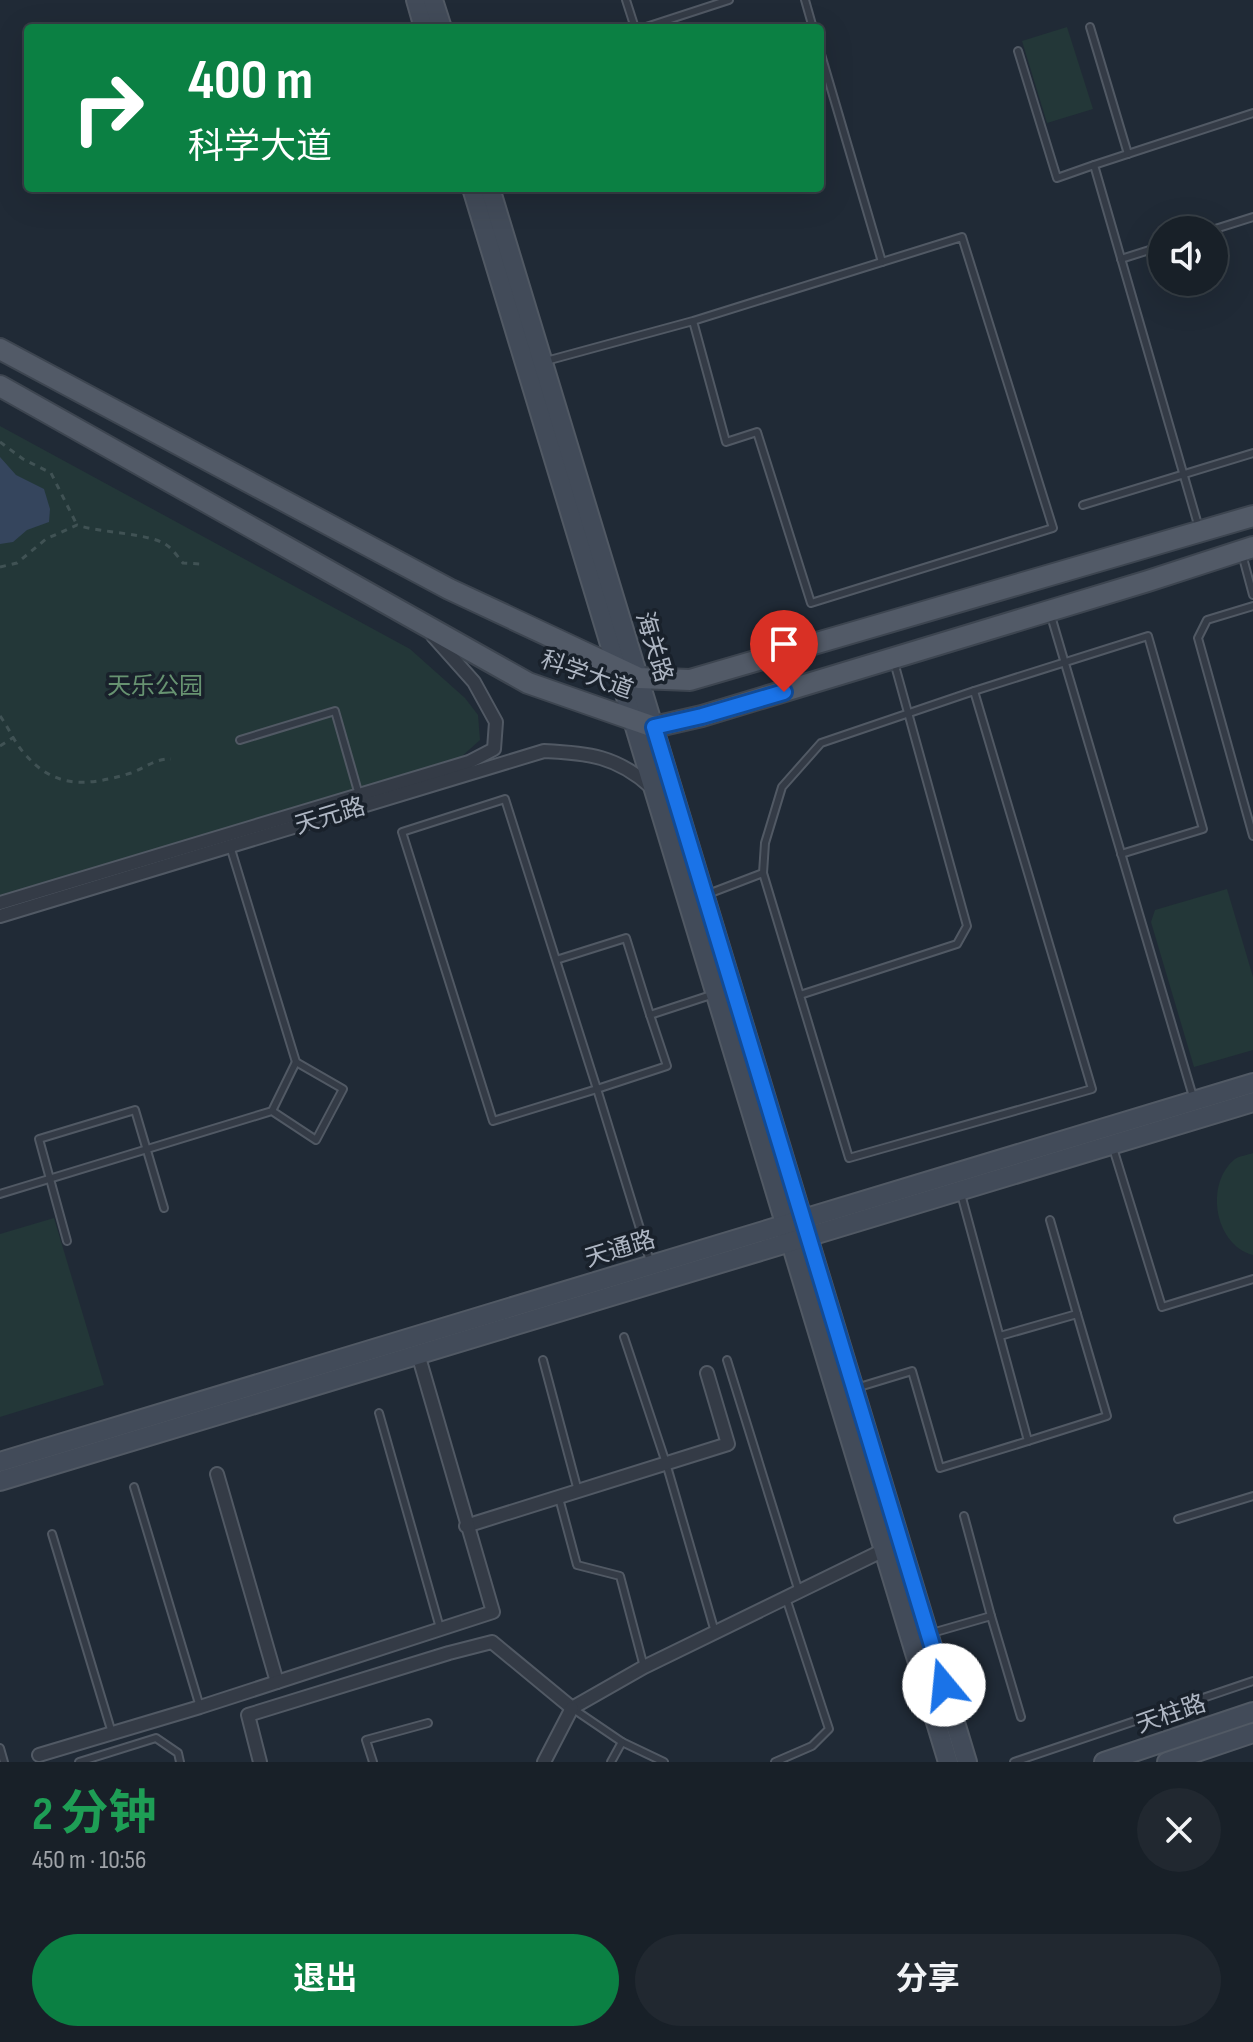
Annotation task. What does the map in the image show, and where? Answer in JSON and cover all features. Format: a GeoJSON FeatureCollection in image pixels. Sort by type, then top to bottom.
{"type":"FeatureCollection","features":[{"type":"Feature","properties":{"kind":"main road"},"geometry":{"type":"LineString","coordinates":[[416,0],[423,24]]}},
{"type":"Feature","properties":{"kind":"main road"},"geometry":{"type":"LineString","coordinates":[[433,0],[441,24]]}},
{"type":"Feature","properties":{"kind":"main road","name":"海关路"},"geometry":{"type":"LineString","coordinates":[[473,192],[715,993],[854,1389],[967,1762]]}},
{"type":"Feature","properties":{"kind":"main road","name":"海关路"},"geometry":{"type":"LineString","coordinates":[[491,192],[705,895],[883,1551],[948,1762]]}},
{"type":"Feature","properties":{"kind":"main road","name":"科学大道"},"geometry":{"type":"LineString","coordinates":[[0,349],[449,589],[639,678],[690,680],[1253,516]]}},
{"type":"Feature","properties":{"kind":"main road","name":"科学大道"},"geometry":{"type":"LineString","coordinates":[[0,386],[528,683],[654,727],[702,716],[1247,549]]}},
{"type":"Feature","properties":{"kind":"main road","name":"天通路"},"geometry":{"type":"LineString","coordinates":[[0,1462],[651,1265],[960,1191],[1112,1145],[1253,1083]]}},
{"type":"Feature","properties":{"kind":"main road","name":"天通路"},"geometry":{"type":"LineString","coordinates":[[0,1481],[418,1354],[796,1230],[1198,1109],[1253,1102]]}},
{"type":"Feature","properties":{"kind":"main road","name":"天柱路"},"geometry":{"type":"LineString","coordinates":[[1104,1762],[1253,1712]]}},
{"type":"Feature","properties":{"kind":"main road","name":"天柱路"},"geometry":{"type":"LineString","coordinates":[[1167,1762],[1253,1733]]}},
{"type":"Feature","properties":{"kind":"street","name":"天元路"},"geometry":{"type":"LineString","coordinates":[[0,916],[230,846],[469,762],[494,749],[496,722],[474,682],[423,624]]}},
{"type":"Feature","properties":{"kind":"street","name":"天元路"},"geometry":{"type":"LineString","coordinates":[[0,903],[544,751],[583,753],[617,763],[634,772],[654,790]]}},
{"type":"Feature","properties":{"kind":"street"},"geometry":{"type":"LineString","coordinates":[[39,1755],[200,1707],[493,1612],[418,1354]]}},
{"type":"Feature","properties":{"kind":"street"},"geometry":{"type":"LineString","coordinates":[[466,1526],[728,1444],[707,1373]]}},
{"type":"Feature","properties":{"kind":"street"},"geometry":{"type":"LineString","coordinates":[[217,1474],[277,1682]]}},
{"type":"Feature","properties":{"kind":"street"},"geometry":{"type":"LineString","coordinates":[[544,1762],[572,1708],[644,1667],[901,1542]]}},
{"type":"Feature","properties":{"kind":"street"},"geometry":{"type":"LineString","coordinates":[[260,1762],[248,1715],[492,1642],[572,1708]]}},
{"type":"Feature","properties":{"kind":"lane"},"geometry":{"type":"LineString","coordinates":[[626,0],[634,24]]}},
{"type":"Feature","properties":{"kind":"lane"},"geometry":{"type":"LineString","coordinates":[[655,24],[729,0]]}},
{"type":"Feature","properties":{"kind":"lane"},"geometry":{"type":"LineString","coordinates":[[805,0],[812,24]]}},
{"type":"Feature","properties":{"kind":"lane"},"geometry":{"type":"LineString","coordinates":[[1090,27],[1128,154]]}},
{"type":"Feature","properties":{"kind":"lane"},"geometry":{"type":"LineString","coordinates":[[1018,51],[1057,178],[1253,113]]}},
{"type":"Feature","properties":{"kind":"lane"},"geometry":{"type":"LineString","coordinates":[[824,65],[882,262]]}},
{"type":"Feature","properties":{"kind":"lane"},"geometry":{"type":"LineString","coordinates":[[1094,165],[1200,531]]}},
{"type":"Feature","properties":{"kind":"lane"},"geometry":{"type":"LineString","coordinates":[[1228,225],[1253,217]]}},
{"type":"Feature","properties":{"kind":"lane"},"geometry":{"type":"LineString","coordinates":[[543,362],[693,321],[962,237],[1053,528],[811,603],[757,432],[726,442],[693,321]]}},
{"type":"Feature","properties":{"kind":"lane"},"geometry":{"type":"LineString","coordinates":[[1121,259],[1148,250]]}},
{"type":"Feature","properties":{"kind":"lane"},"geometry":{"type":"LineString","coordinates":[[1083,505],[1253,453]]}},
{"type":"Feature","properties":{"kind":"lane"},"geometry":{"type":"LineString","coordinates":[[1247,549],[1253,595]]}},
{"type":"Feature","properties":{"kind":"lane"},"geometry":{"type":"LineString","coordinates":[[1253,606],[1207,620],[1198,638],[1253,836]]}},
{"type":"Feature","properties":{"kind":"lane"},"geometry":{"type":"LineString","coordinates":[[1049,611],[1198,1109]]}},
{"type":"Feature","properties":{"kind":"lane"},"geometry":{"type":"LineString","coordinates":[[974,691],[1092,1089],[849,1158],[763,873],[765,843],[782,787],[821,743],[974,691],[1148,636],[1203,829],[1121,854]]}},
{"type":"Feature","properties":{"kind":"lane"},"geometry":{"type":"LineString","coordinates":[[800,995],[957,944],[967,926],[893,658]]}},
{"type":"Feature","properties":{"kind":"lane"},"geometry":{"type":"LineString","coordinates":[[240,740],[335,711],[361,801]]}},
{"type":"Feature","properties":{"kind":"lane"},"geometry":{"type":"LineString","coordinates":[[556,960],[626,938],[667,1066],[597,1089],[493,1121],[402,832],[505,799],[556,960],[597,1089],[651,1265]]}},
{"type":"Feature","properties":{"kind":"lane"},"geometry":{"type":"LineString","coordinates":[[0,1194],[272,1111],[296,1062],[230,846]]}},
{"type":"Feature","properties":{"kind":"lane"},"geometry":{"type":"LineString","coordinates":[[705,895],[763,873]]}},
{"type":"Feature","properties":{"kind":"lane"},"geometry":{"type":"LineString","coordinates":[[650,1015],[715,993]]}},
{"type":"Feature","properties":{"kind":"lane"},"geometry":{"type":"LineString","coordinates":[[272,1111],[316,1140],[343,1089],[296,1062]]}},
{"type":"Feature","properties":{"kind":"lane"},"geometry":{"type":"LineString","coordinates":[[67,1241],[39,1139],[135,1110],[164,1208]]}},
{"type":"Feature","properties":{"kind":"lane"},"geometry":{"type":"LineString","coordinates":[[1112,1145],[1162,1307],[1253,1279]]}},
{"type":"Feature","properties":{"kind":"lane"},"geometry":{"type":"LineString","coordinates":[[960,1191],[1028,1441]]}},
{"type":"Feature","properties":{"kind":"lane"},"geometry":{"type":"LineString","coordinates":[[854,1389],[912,1371],[940,1468],[1107,1416],[1050,1220]]}},
{"type":"Feature","properties":{"kind":"lane"},"geometry":{"type":"LineString","coordinates":[[1000,1336],[1077,1314]]}},
{"type":"Feature","properties":{"kind":"lane"},"geometry":{"type":"LineString","coordinates":[[624,1337],[666,1463],[715,1632]]}},
{"type":"Feature","properties":{"kind":"lane"},"geometry":{"type":"LineString","coordinates":[[543,1360],[578,1491]]}},
{"type":"Feature","properties":{"kind":"lane"},"geometry":{"type":"LineString","coordinates":[[727,1360],[799,1592]]}},
{"type":"Feature","properties":{"kind":"lane"},"geometry":{"type":"LineString","coordinates":[[379,1413],[440,1628]]}},
{"type":"Feature","properties":{"kind":"lane"},"geometry":{"type":"LineString","coordinates":[[134,1487],[200,1707]]}},
{"type":"Feature","properties":{"kind":"lane"},"geometry":{"type":"LineString","coordinates":[[1178,1519],[1253,1496]]}},
{"type":"Feature","properties":{"kind":"lane"},"geometry":{"type":"LineString","coordinates":[[558,1497],[577,1565],[620,1576],[644,1667]]}},
{"type":"Feature","properties":{"kind":"lane"},"geometry":{"type":"LineString","coordinates":[[964,1516],[1021,1717]]}},
{"type":"Feature","properties":{"kind":"lane"},"geometry":{"type":"LineString","coordinates":[[52,1534],[112,1733]]}},
{"type":"Feature","properties":{"kind":"lane"},"geometry":{"type":"LineString","coordinates":[[775,1762],[812,1746],[829,1729],[786,1598]]}},
{"type":"Feature","properties":{"kind":"lane"},"geometry":{"type":"LineString","coordinates":[[929,1634],[991,1616]]}},
{"type":"Feature","properties":{"kind":"lane"},"geometry":{"type":"LineString","coordinates":[[1014,1762],[1253,1681]]}},
{"type":"Feature","properties":{"kind":"lane"},"geometry":{"type":"LineString","coordinates":[[572,1708],[622,1742],[664,1762]]}},
{"type":"Feature","properties":{"kind":"lane"},"geometry":{"type":"LineString","coordinates":[[373,1762],[366,1740],[428,1723]]}},
{"type":"Feature","properties":{"kind":"lane"},"geometry":{"type":"LineString","coordinates":[[79,1762],[156,1738],[178,1753],[180,1762]]}},
{"type":"Feature","properties":{"kind":"lane"},"geometry":{"type":"LineString","coordinates":[[611,1762],[622,1742]]}},
{"type":"Feature","properties":{"kind":"lane"},"geometry":{"type":"LineString","coordinates":[[0,1748],[4,1762]]}},
{"type":"Feature","properties":{"kind":"path"},"geometry":{"type":"LineString","coordinates":[[0,442],[23,459],[51,473],[77,525]]}},
{"type":"Feature","properties":{"kind":"path"},"geometry":{"type":"LineString","coordinates":[[0,567],[17,563],[46,539],[77,525],[165,544],[183,563],[200,564]]}},
{"type":"Feature","properties":{"kind":"path"},"geometry":{"type":"LineString","coordinates":[[0,716],[21,750],[49,777],[86,784],[139,770],[161,758],[171,759]]}},
{"type":"Feature","properties":{"kind":"path"},"geometry":{"type":"LineString","coordinates":[[0,746],[14,737]]}},
{"type":"Feature","properties":{"kind":"green space"},"geometry":{"type":"Polygon","coordinates":[[[1067,27],[1093,109],[1047,123],[1022,41],[1067,27]]]}},
{"type":"Feature","properties":{"kind":"green space","name":"天乐公园"},"geometry":{"type":"Polygon","coordinates":[[[0,426],[410,649],[465,698],[478,715],[480,740],[460,758],[0,896],[0,426]]]}},
{"type":"Feature","properties":{"kind":"green space"},"geometry":{"type":"Polygon","coordinates":[[[1227,889],[1253,977],[1253,1050],[1194,1067],[1151,922],[1155,910],[1227,889]]]}},
{"type":"Feature","properties":{"kind":"green space"},"geometry":{"type":"Polygon","coordinates":[[[1253,1153],[1253,1255],[1240,1249],[1222,1227],[1217,1198],[1225,1170],[1235,1159],[1253,1153]]]}},
{"type":"Feature","properties":{"kind":"green space"},"geometry":{"type":"Polygon","coordinates":[[[54,1218],[104,1385],[0,1417],[0,1234],[54,1218]]]}},
{"type":"Feature","properties":{"kind":"water"},"geometry":{"type":"Polygon","coordinates":[[[0,457],[16,475],[44,489],[50,509],[49,522],[27,530],[13,542],[0,544],[0,457]]]}},
{"type":"Feature","properties":{"kind":"route"},"geometry":{"type":"LineString","coordinates":[[784,692],[654,727],[944,1685]]}}]}
